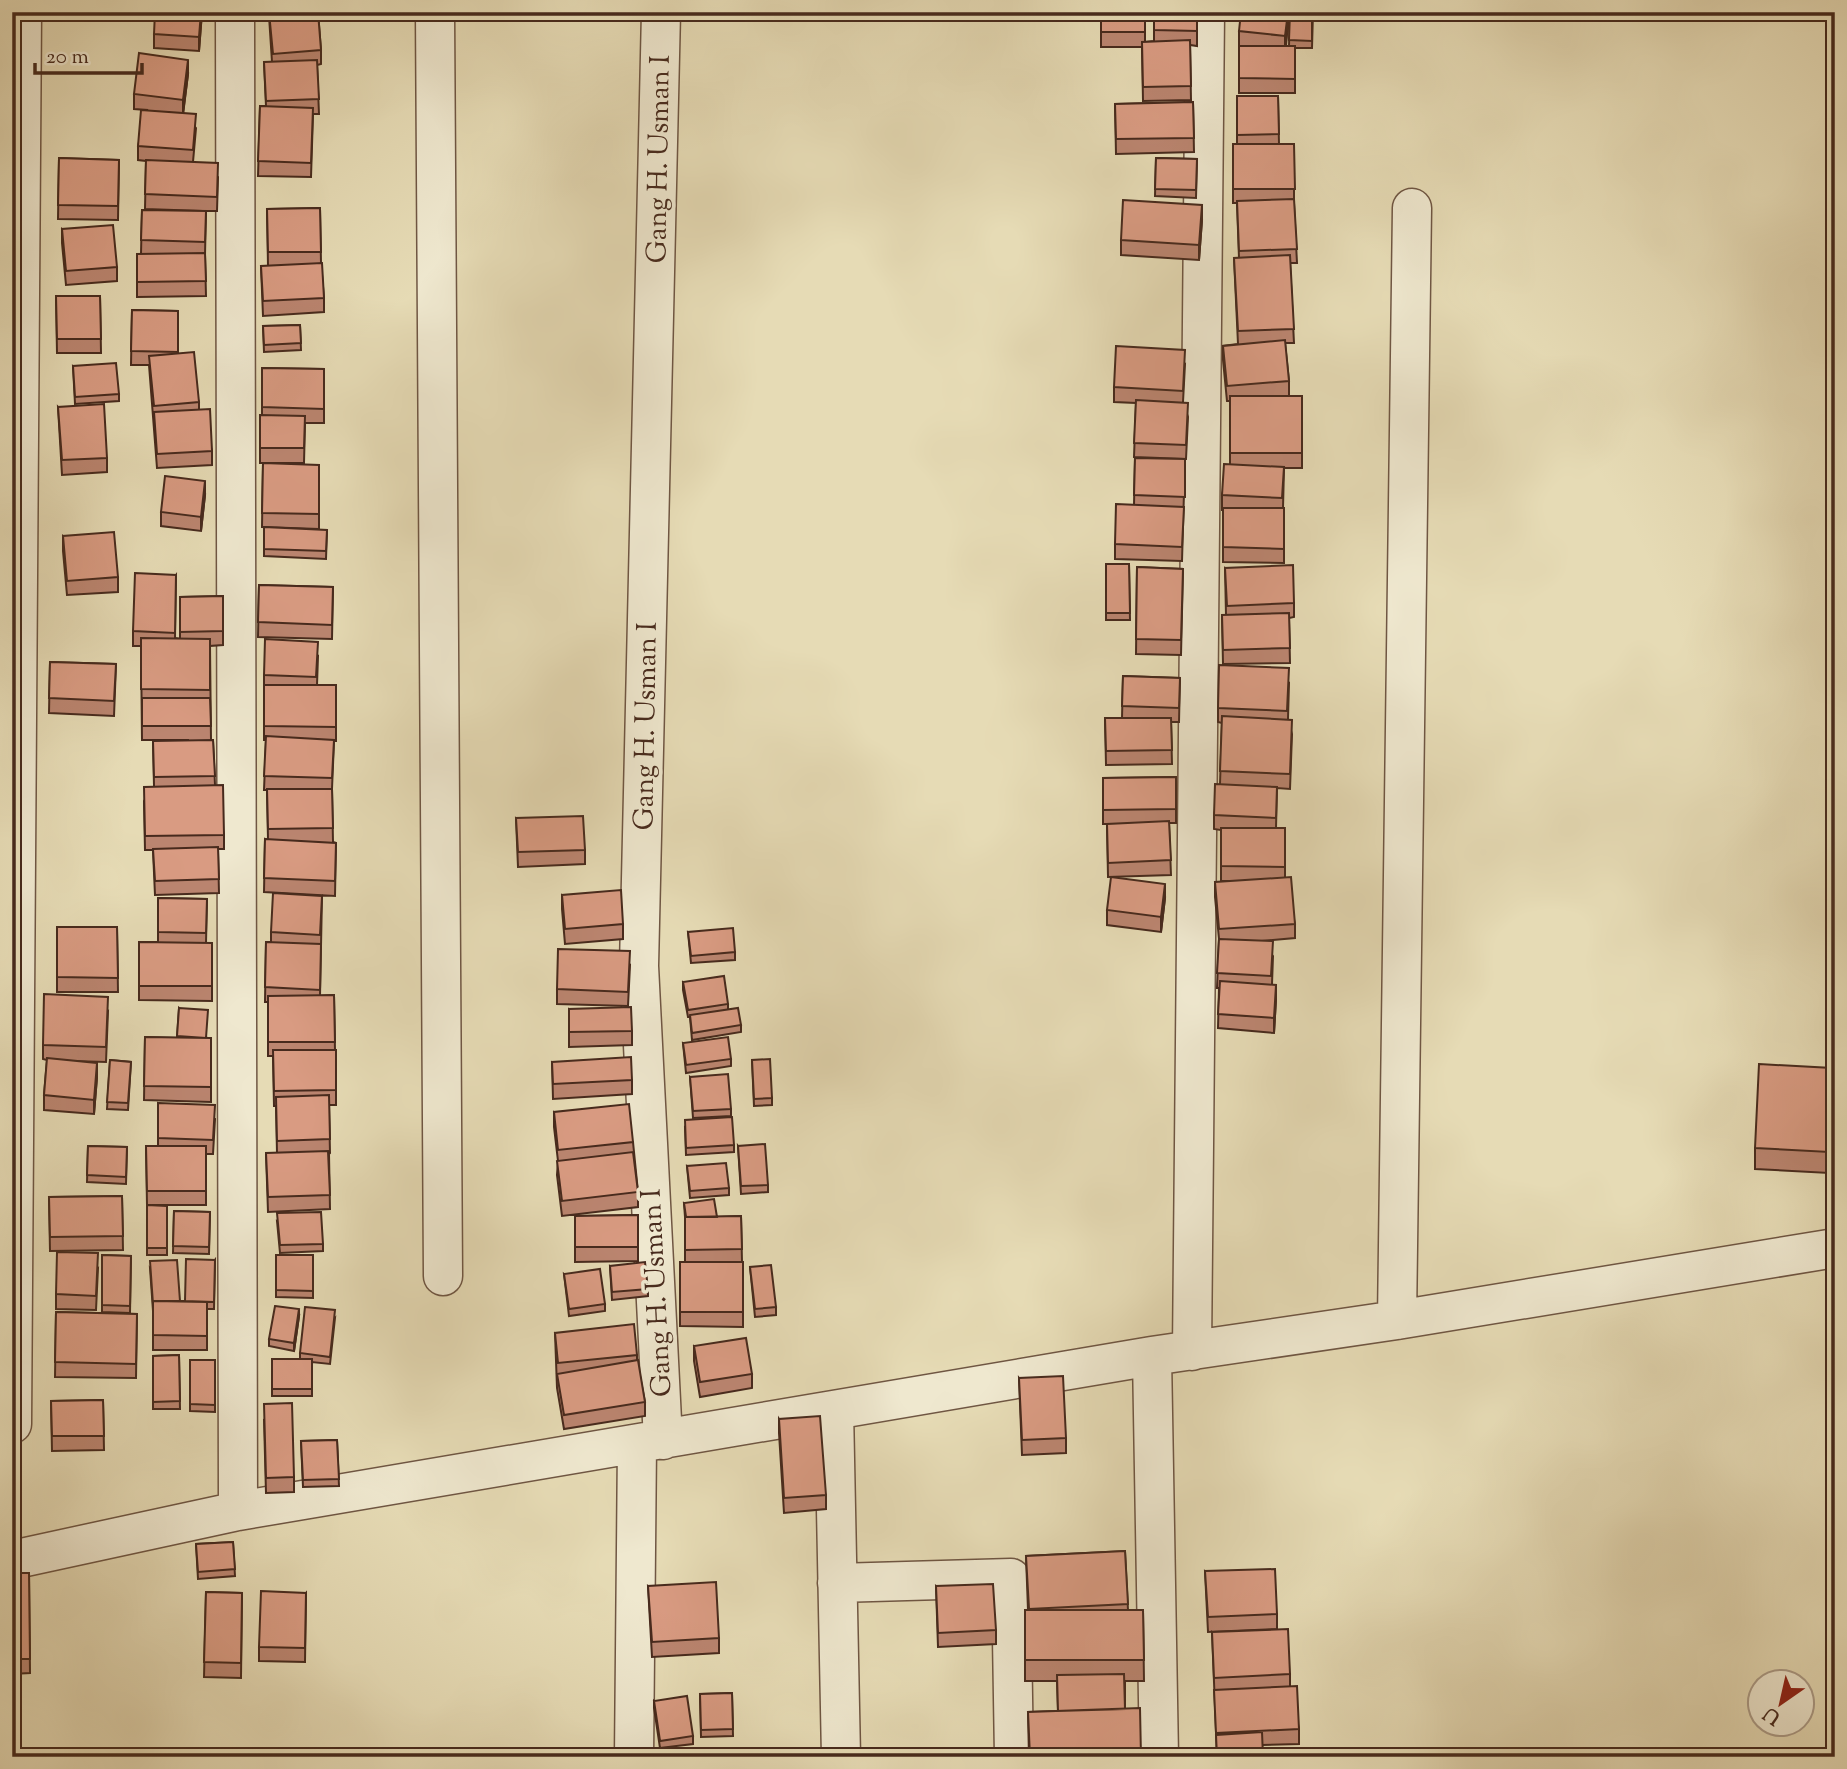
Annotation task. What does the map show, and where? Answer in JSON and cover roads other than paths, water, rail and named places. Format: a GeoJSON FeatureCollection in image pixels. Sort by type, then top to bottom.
{"type":"FeatureCollection","features":[{"type":"Feature","properties":{"kind":"street"},"geometry":{"type":"LineString","coordinates":[[12,1424],[22,12]]}},
{"type":"Feature","properties":{"kind":"street"},"geometry":{"type":"LineString","coordinates":[[235,12],[238,1511]]}},
{"type":"Feature","properties":{"kind":"street"},"geometry":{"type":"LineString","coordinates":[[435,12],[443,1276]]}},
{"type":"Feature","properties":{"kind":"street","name":"Gang H. Usman I"},"geometry":{"type":"LineString","coordinates":[[634,1757],[650,1442],[639,966],[661,12]]}},
{"type":"Feature","properties":{"kind":"street"},"geometry":{"type":"LineString","coordinates":[[1192,1350],[1205,12]]}},
{"type":"Feature","properties":{"kind":"street"},"geometry":{"type":"LineString","coordinates":[[1397,1320],[1412,208]]}},
{"type":"Feature","properties":{"kind":"street"},"geometry":{"type":"LineString","coordinates":[[12,1560],[238,1511],[1152,1356],[1397,1320],[1835,1248]]}},
{"type":"Feature","properties":{"kind":"street"},"geometry":{"type":"LineString","coordinates":[[1152,1356],[1159,1757]]}},
{"type":"Feature","properties":{"kind":"street"},"geometry":{"type":"LineString","coordinates":[[834,1410],[841,1757]]}},
{"type":"Feature","properties":{"kind":"street"},"geometry":{"type":"LineString","coordinates":[[837,1583],[1010,1578],[1014,1757]]}}]}
